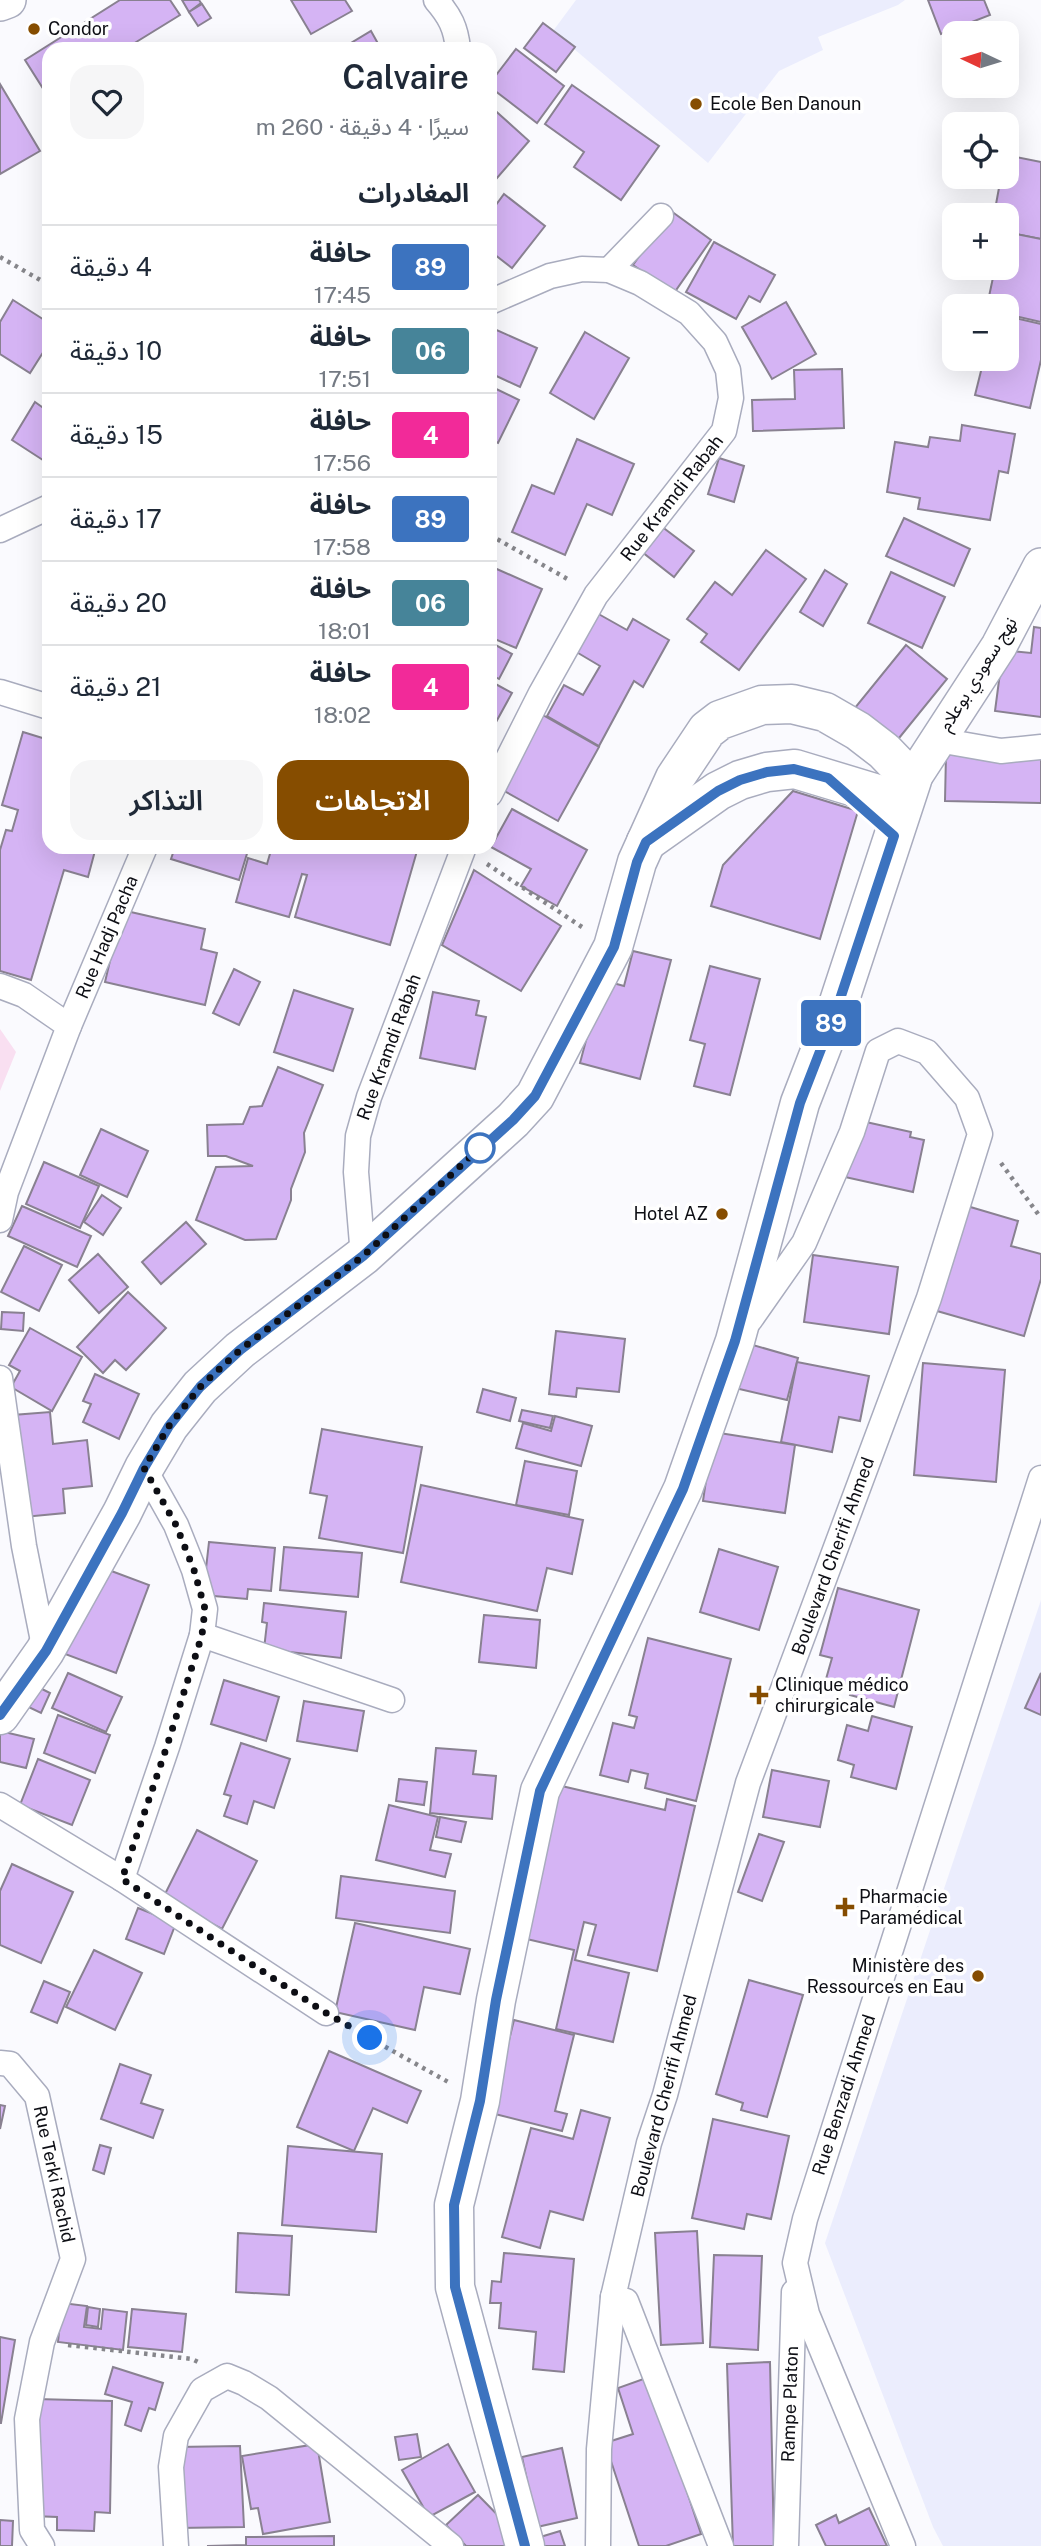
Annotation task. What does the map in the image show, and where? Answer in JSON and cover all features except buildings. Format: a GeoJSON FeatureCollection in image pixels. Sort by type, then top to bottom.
{"type":"FeatureCollection","features":[{"type":"Feature","properties":{"kind":"main road"},"geometry":{"type":"LineString","coordinates":[[0,4],[8,0]]}},
{"type":"Feature","properties":{"kind":"main road","name":"نهج سعودي بوعلام"},"geometry":{"type":"LineString","coordinates":[[903,806],[938,740],[999,646],[1041,566]]}},
{"type":"Feature","properties":{"kind":"main road"},"geometry":{"type":"LineString","coordinates":[[0,1715],[46,1651],[169,1426],[200,1387],[240,1350],[363,1256],[513,1120],[535,1096],[614,947],[637,862],[675,778],[707,730],[720,720],[762,705],[792,704],[825,712],[876,744],[903,806],[838,1005],[800,1103],[735,1341],[683,1489],[540,1791],[496,2000],[480,2101],[454,2205],[455,2287],[525,2546]]}},
{"type":"Feature","properties":{"kind":"main road"},"geometry":{"type":"LineString","coordinates":[[646,842],[718,791],[740,780],[767,772],[794,769],[828,778],[903,806]]}},
{"type":"Feature","properties":{"kind":"street"},"geometry":{"type":"LineString","coordinates":[[436,0],[450,16],[457,42]]}},
{"type":"Feature","properties":{"kind":"street"},"geometry":{"type":"LineString","coordinates":[[609,270],[661,216]]}},
{"type":"Feature","properties":{"kind":"street","name":"Rue Kramdi Rabah"},"geometry":{"type":"LineString","coordinates":[[497,299],[550,276],[582,269],[609,270],[640,283],[689,313],[715,342],[728,370],[731,398],[724,431],[596,596],[497,780]]}},
{"type":"Feature","properties":{"kind":"street"},"geometry":{"type":"LineString","coordinates":[[0,530],[42,510]]}},
{"type":"Feature","properties":{"kind":"street"},"geometry":{"type":"LineString","coordinates":[[0,692],[42,705]]}},
{"type":"Feature","properties":{"kind":"street"},"geometry":{"type":"LineString","coordinates":[[938,740],[1001,751],[1041,747]]}},
{"type":"Feature","properties":{"kind":"street","name":"Rue Hadj Pacha"},"geometry":{"type":"LineString","coordinates":[[0,1220],[6,1192],[69,1026],[142,854]]}},
{"type":"Feature","properties":{"kind":"street","name":"Rue Kramdi Rabah"},"geometry":{"type":"LineString","coordinates":[[363,1256],[356,1172],[358,1136],[369,1097],[459,854]]}},
{"type":"Feature","properties":{"kind":"street"},"geometry":{"type":"LineString","coordinates":[[0,986],[24,995],[69,1026]]}},
{"type":"Feature","properties":{"kind":"street"},"geometry":{"type":"LineString","coordinates":[[735,1341],[804,1243],[852,1132],[878,1051],[898,1041],[927,1052],[967,1098],[980,1134]]}},
{"type":"Feature","properties":{"kind":"street","name":"Boulevard Cherifi Ahmed"},"geometry":{"type":"LineString","coordinates":[[598,2546],[599,2449],[613,2297],[649,2143],[665,2095],[748,1783],[929,1298],[980,1134]]}},
{"type":"Feature","properties":{"kind":"street"},"geometry":{"type":"LineString","coordinates":[[0,1378],[24,1546],[46,1651]]}},
{"type":"Feature","properties":{"kind":"street"},"geometry":{"type":"LineString","coordinates":[[122,1879],[202,1635],[205,1609],[194,1570],[176,1525],[144,1468]]}},
{"type":"Feature","properties":{"kind":"street","name":"Rue Benzadi Ahmed"},"geometry":{"type":"LineString","coordinates":[[903,2546],[807,2314],[795,2263],[804,2219],[1041,1478]]}},
{"type":"Feature","properties":{"kind":"street"},"geometry":{"type":"LineString","coordinates":[[202,1635],[392,1700]]}},
{"type":"Feature","properties":{"kind":"street"},"geometry":{"type":"LineString","coordinates":[[0,1805],[122,1879],[326,2013]]}},
{"type":"Feature","properties":{"kind":"street","name":"Rue Terki Rachid"},"geometry":{"type":"LineString","coordinates":[[0,2063],[10,2064],[37,2096],[73,2259],[42,2342],[27,2419],[32,2530],[42,2546]]}},
{"type":"Feature","properties":{"kind":"street","name":"Rampe Platon"},"geometry":{"type":"LineString","coordinates":[[786,2546],[795,2263]]}},
{"type":"Feature","properties":{"kind":"street"},"geometry":{"type":"LineString","coordinates":[[613,2297],[626,2301],[721,2546]]}},
{"type":"Feature","properties":{"kind":"street"},"geometry":{"type":"LineString","coordinates":[[176,2546],[171,2467],[176,2436],[202,2390],[227,2376],[269,2398],[452,2546]]}},
{"type":"Feature","properties":{"kind":"path"},"geometry":{"type":"LineString","coordinates":[[0,257],[42,281]]}},
{"type":"Feature","properties":{"kind":"path"},"geometry":{"type":"LineString","coordinates":[[497,539],[596,596]]}},
{"type":"Feature","properties":{"kind":"path"},"geometry":{"type":"LineString","coordinates":[[473,854],[614,947]]}},
{"type":"Feature","properties":{"kind":"path"},"geometry":{"type":"LineString","coordinates":[[980,1134],[1041,1218]]}},
{"type":"Feature","properties":{"kind":"path"},"geometry":{"type":"LineString","coordinates":[[326,2013],[480,2101]]}},
{"type":"Feature","properties":{"kind":"path"},"geometry":{"type":"LineString","coordinates":[[42,2342],[192,2359],[227,2376]]}},
{"type":"Feature","properties":{"kind":"shaded area","name":"Ecole Ben Danoun"},"geometry":{"type":"Polygon","coordinates":[[[576,0],[905,0],[818,37],[823,50],[779,71],[708,163],[553,31],[576,0]]]}},
{"type":"Feature","properties":{"kind":"shaded area"},"geometry":{"type":"Polygon","coordinates":[[[0,1029],[16,1052],[0,1091],[0,1029]]]}},
{"type":"Feature","properties":{"kind":"shaded area","name":"Ministère des Ressources en Eau"},"geometry":{"type":"Polygon","coordinates":[[[1041,1600],[1041,2546],[943,2546],[933,2527],[825,2243],[1041,1600]]]}},
{"type":"Feature","properties":{"kind":"bus line","name":"89"},"geometry":{"type":"LineString","coordinates":[[0,1715],[46,1651],[169,1426],[200,1387],[240,1350],[363,1256],[513,1120],[535,1096],[614,947],[637,862],[646,842],[718,791],[740,780],[767,772],[794,769],[828,778],[894,836],[838,1005],[800,1103],[735,1341],[683,1489],[540,1791],[496,2000],[480,2101],[454,2205],[455,2287],[525,2546]]}},
{"type":"Feature","properties":{"kind":"place","name":"Condor"},"geometry":{"type":"Point","coordinates":[34,29]}},
{"type":"Feature","properties":{"kind":"place","name":"Ecole Ben Danoun"},"geometry":{"type":"Point","coordinates":[696,104]}},
{"type":"Feature","properties":{"kind":"place","name":"Hotel AZ"},"geometry":{"type":"Point","coordinates":[722,1214]}},
{"type":"Feature","properties":{"kind":"place","name":"Clinique médico chirurgicale"},"geometry":{"type":"Point","coordinates":[759,1695]}},
{"type":"Feature","properties":{"kind":"place","name":"Pharmacie Paramédical"},"geometry":{"type":"Point","coordinates":[845,1907]}},
{"type":"Feature","properties":{"kind":"place","name":"Ministère des Ressources en Eau"},"geometry":{"type":"Point","coordinates":[978,1976]}},
{"type":"Feature","properties":{"kind":"route"},"geometry":{"type":"LineString","coordinates":[[370,2038],[326,2013],[122,1879],[202,1635],[205,1609],[194,1570],[176,1525],[144,1468],[169,1426],[200,1387],[240,1350],[363,1256],[480,1148]]}}]}
